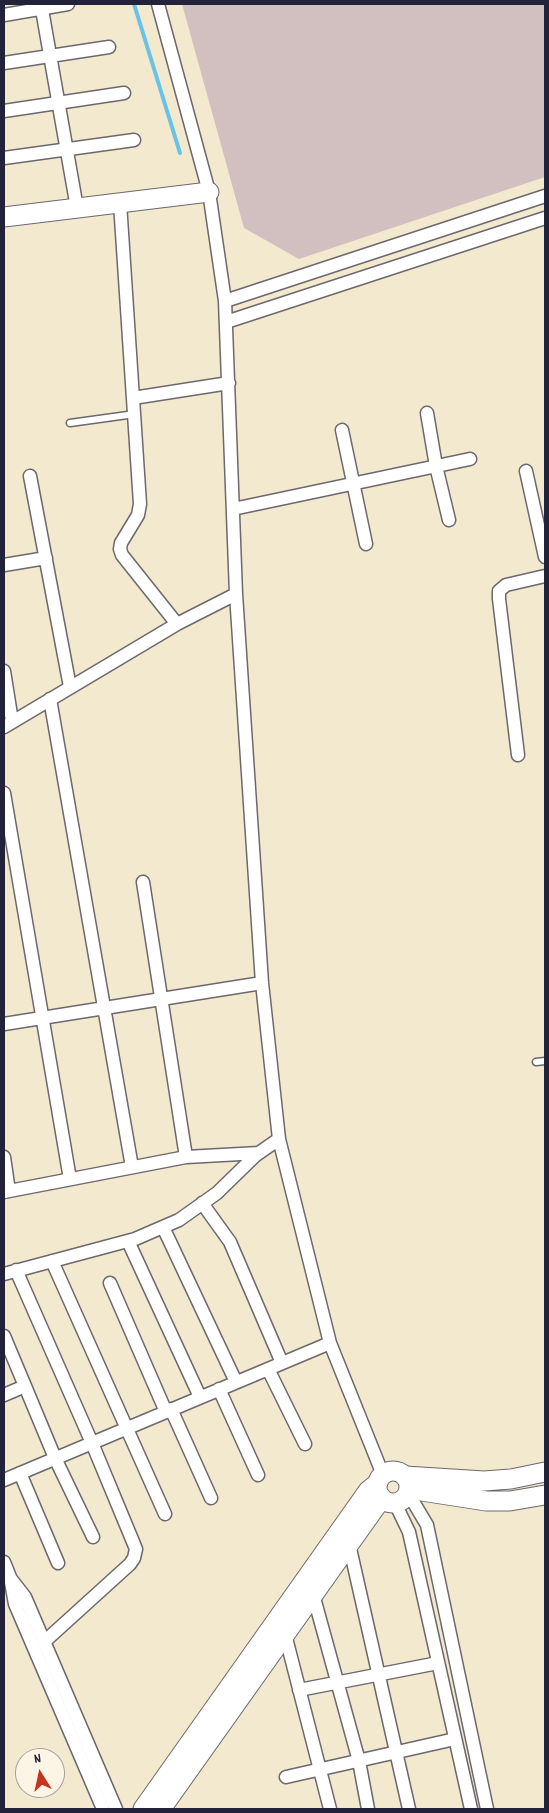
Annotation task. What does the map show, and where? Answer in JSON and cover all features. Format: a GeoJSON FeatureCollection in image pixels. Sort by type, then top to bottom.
{"type":"FeatureCollection","features":[{"type":"Feature","properties":{"kind":"main road"},"geometry":{"type":"LineString","coordinates":[[4,218],[209,192]]}},
{"type":"Feature","properties":{"kind":"main road"},"geometry":{"type":"LineString","coordinates":[[143,1809],[368,1491],[511,1479],[545,1472]]}},
{"type":"Feature","properties":{"kind":"main road"},"geometry":{"type":"LineString","coordinates":[[394,1488],[486,1502],[510,1501],[545,1494]]}},
{"type":"Feature","properties":{"kind":"main road"},"geometry":{"type":"LineString","coordinates":[[160,1809],[348,1544],[394,1488]]}},
{"type":"Feature","properties":{"kind":"street"},"geometry":{"type":"LineString","coordinates":[[4,15],[42,6],[68,4]]}},
{"type":"Feature","properties":{"kind":"street"},"geometry":{"type":"LineString","coordinates":[[158,4],[209,192],[225,301],[236,594],[262,983],[279,1139],[330,1342],[394,1488],[409,1532],[471,1809]]}},
{"type":"Feature","properties":{"kind":"street"},"geometry":{"type":"LineString","coordinates":[[42,6],[77,208]]}},
{"type":"Feature","properties":{"kind":"street"},"geometry":{"type":"LineString","coordinates":[[4,63],[109,47]]}},
{"type":"Feature","properties":{"kind":"street"},"geometry":{"type":"LineString","coordinates":[[4,111],[59,104],[124,92]]}},
{"type":"Feature","properties":{"kind":"street"},"geometry":{"type":"LineString","coordinates":[[4,158],[134,140]]}},
{"type":"Feature","properties":{"kind":"street"},"geometry":{"type":"LineString","coordinates":[[225,301],[545,196]]}},
{"type":"Feature","properties":{"kind":"street"},"geometry":{"type":"LineString","coordinates":[[120,203],[140,504],[138,515],[121,543],[120,549],[122,555],[177,624]]}},
{"type":"Feature","properties":{"kind":"street"},"geometry":{"type":"LineString","coordinates":[[226,322],[545,218]]}},
{"type":"Feature","properties":{"kind":"street"},"geometry":{"type":"LineString","coordinates":[[134,398],[229,383]]}},
{"type":"Feature","properties":{"kind":"street"},"geometry":{"type":"LineString","coordinates":[[427,413],[436,466],[449,520]]}},
{"type":"Feature","properties":{"kind":"street"},"geometry":{"type":"LineString","coordinates":[[342,430],[366,544]]}},
{"type":"Feature","properties":{"kind":"street"},"geometry":{"type":"LineString","coordinates":[[233,509],[470,459]]}},
{"type":"Feature","properties":{"kind":"street"},"geometry":{"type":"LineString","coordinates":[[526,470],[545,556]]}},
{"type":"Feature","properties":{"kind":"street"},"geometry":{"type":"LineString","coordinates":[[30,476],[70,687]]}},
{"type":"Feature","properties":{"kind":"street"},"geometry":{"type":"LineString","coordinates":[[4,565],[46,558]]}},
{"type":"Feature","properties":{"kind":"street"},"geometry":{"type":"LineString","coordinates":[[518,755],[498,599],[500,591],[506,585],[545,576]]}},
{"type":"Feature","properties":{"kind":"street"},"geometry":{"type":"LineString","coordinates":[[4,671],[8,724],[177,624],[236,594]]}},
{"type":"Feature","properties":{"kind":"street"},"geometry":{"type":"LineString","coordinates":[[50,699],[132,1167]]}},
{"type":"Feature","properties":{"kind":"street"},"geometry":{"type":"LineString","coordinates":[[4,794],[70,1179]]}},
{"type":"Feature","properties":{"kind":"street"},"geometry":{"type":"LineString","coordinates":[[143,882],[186,1157]]}},
{"type":"Feature","properties":{"kind":"street"},"geometry":{"type":"LineString","coordinates":[[4,1024],[262,983]]}},
{"type":"Feature","properties":{"kind":"street"},"geometry":{"type":"LineString","coordinates":[[44,1642],[130,1564],[136,1549],[134,1540],[92,1442],[10,1272],[128,1241],[179,1220],[217,1193],[259,1153],[279,1139]]}},
{"type":"Feature","properties":{"kind":"street"},"geometry":{"type":"LineString","coordinates":[[4,1158],[6,1191],[186,1157],[259,1153]]}},
{"type":"Feature","properties":{"kind":"street"},"geometry":{"type":"LineString","coordinates":[[202,1203],[230,1242],[282,1363]]}},
{"type":"Feature","properties":{"kind":"street"},"geometry":{"type":"LineString","coordinates":[[163,1227],[236,1382]]}},
{"type":"Feature","properties":{"kind":"street"},"geometry":{"type":"LineString","coordinates":[[128,1241],[200,1397]]}},
{"type":"Feature","properties":{"kind":"street"},"geometry":{"type":"LineString","coordinates":[[52,1261],[165,1514]]}},
{"type":"Feature","properties":{"kind":"street"},"geometry":{"type":"LineString","coordinates":[[110,1283],[211,1498]]}},
{"type":"Feature","properties":{"kind":"street"},"geometry":{"type":"LineString","coordinates":[[4,1336],[55,1458],[93,1537]]}},
{"type":"Feature","properties":{"kind":"street"},"geometry":{"type":"LineString","coordinates":[[4,1480],[330,1342]]}},
{"type":"Feature","properties":{"kind":"street"},"geometry":{"type":"LineString","coordinates":[[268,1369],[305,1444]]}},
{"type":"Feature","properties":{"kind":"street"},"geometry":{"type":"LineString","coordinates":[[4,1395],[25,1386]]}},
{"type":"Feature","properties":{"kind":"street"},"geometry":{"type":"LineString","coordinates":[[219,1389],[258,1475]]}},
{"type":"Feature","properties":{"kind":"street"},"geometry":{"type":"LineString","coordinates":[[20,1473],[58,1563]]}},
{"type":"Feature","properties":{"kind":"street"},"geometry":{"type":"LineString","coordinates":[[394,1488],[427,1525],[486,1806]]}},
{"type":"Feature","properties":{"kind":"street"},"geometry":{"type":"LineString","coordinates":[[348,1544],[409,1809]]}},
{"type":"Feature","properties":{"kind":"street"},"geometry":{"type":"LineString","coordinates":[[4,1562],[10,1577],[15,1604],[103,1809]]}},
{"type":"Feature","properties":{"kind":"street"},"geometry":{"type":"LineString","coordinates":[[10,1577],[25,1596],[116,1809]]}},
{"type":"Feature","properties":{"kind":"street"},"geometry":{"type":"LineString","coordinates":[[313,1594],[359,1761],[368,1809]]}},
{"type":"Feature","properties":{"kind":"street"},"geometry":{"type":"LineString","coordinates":[[285,1634],[330,1809]]}},
{"type":"Feature","properties":{"kind":"street"},"geometry":{"type":"LineString","coordinates":[[299,1690],[438,1663]]}},
{"type":"Feature","properties":{"kind":"street"},"geometry":{"type":"LineString","coordinates":[[286,1777],[455,1740]]}},
{"type":"Feature","properties":{"kind":"lane"},"geometry":{"type":"LineString","coordinates":[[70,423],[134,414]]}},
{"type":"Feature","properties":{"kind":"lane"},"geometry":{"type":"LineString","coordinates":[[536,1062],[545,1061]]}},
{"type":"Feature","properties":{"kind":"shaded area"},"geometry":{"type":"Polygon","coordinates":[[[182,4],[545,4],[545,177],[299,259],[244,228],[182,4]]]}},
{"type":"Feature","properties":{"kind":"waterway"},"geometry":{"type":"LineString","coordinates":[[134,4],[180,153]]}}]}
